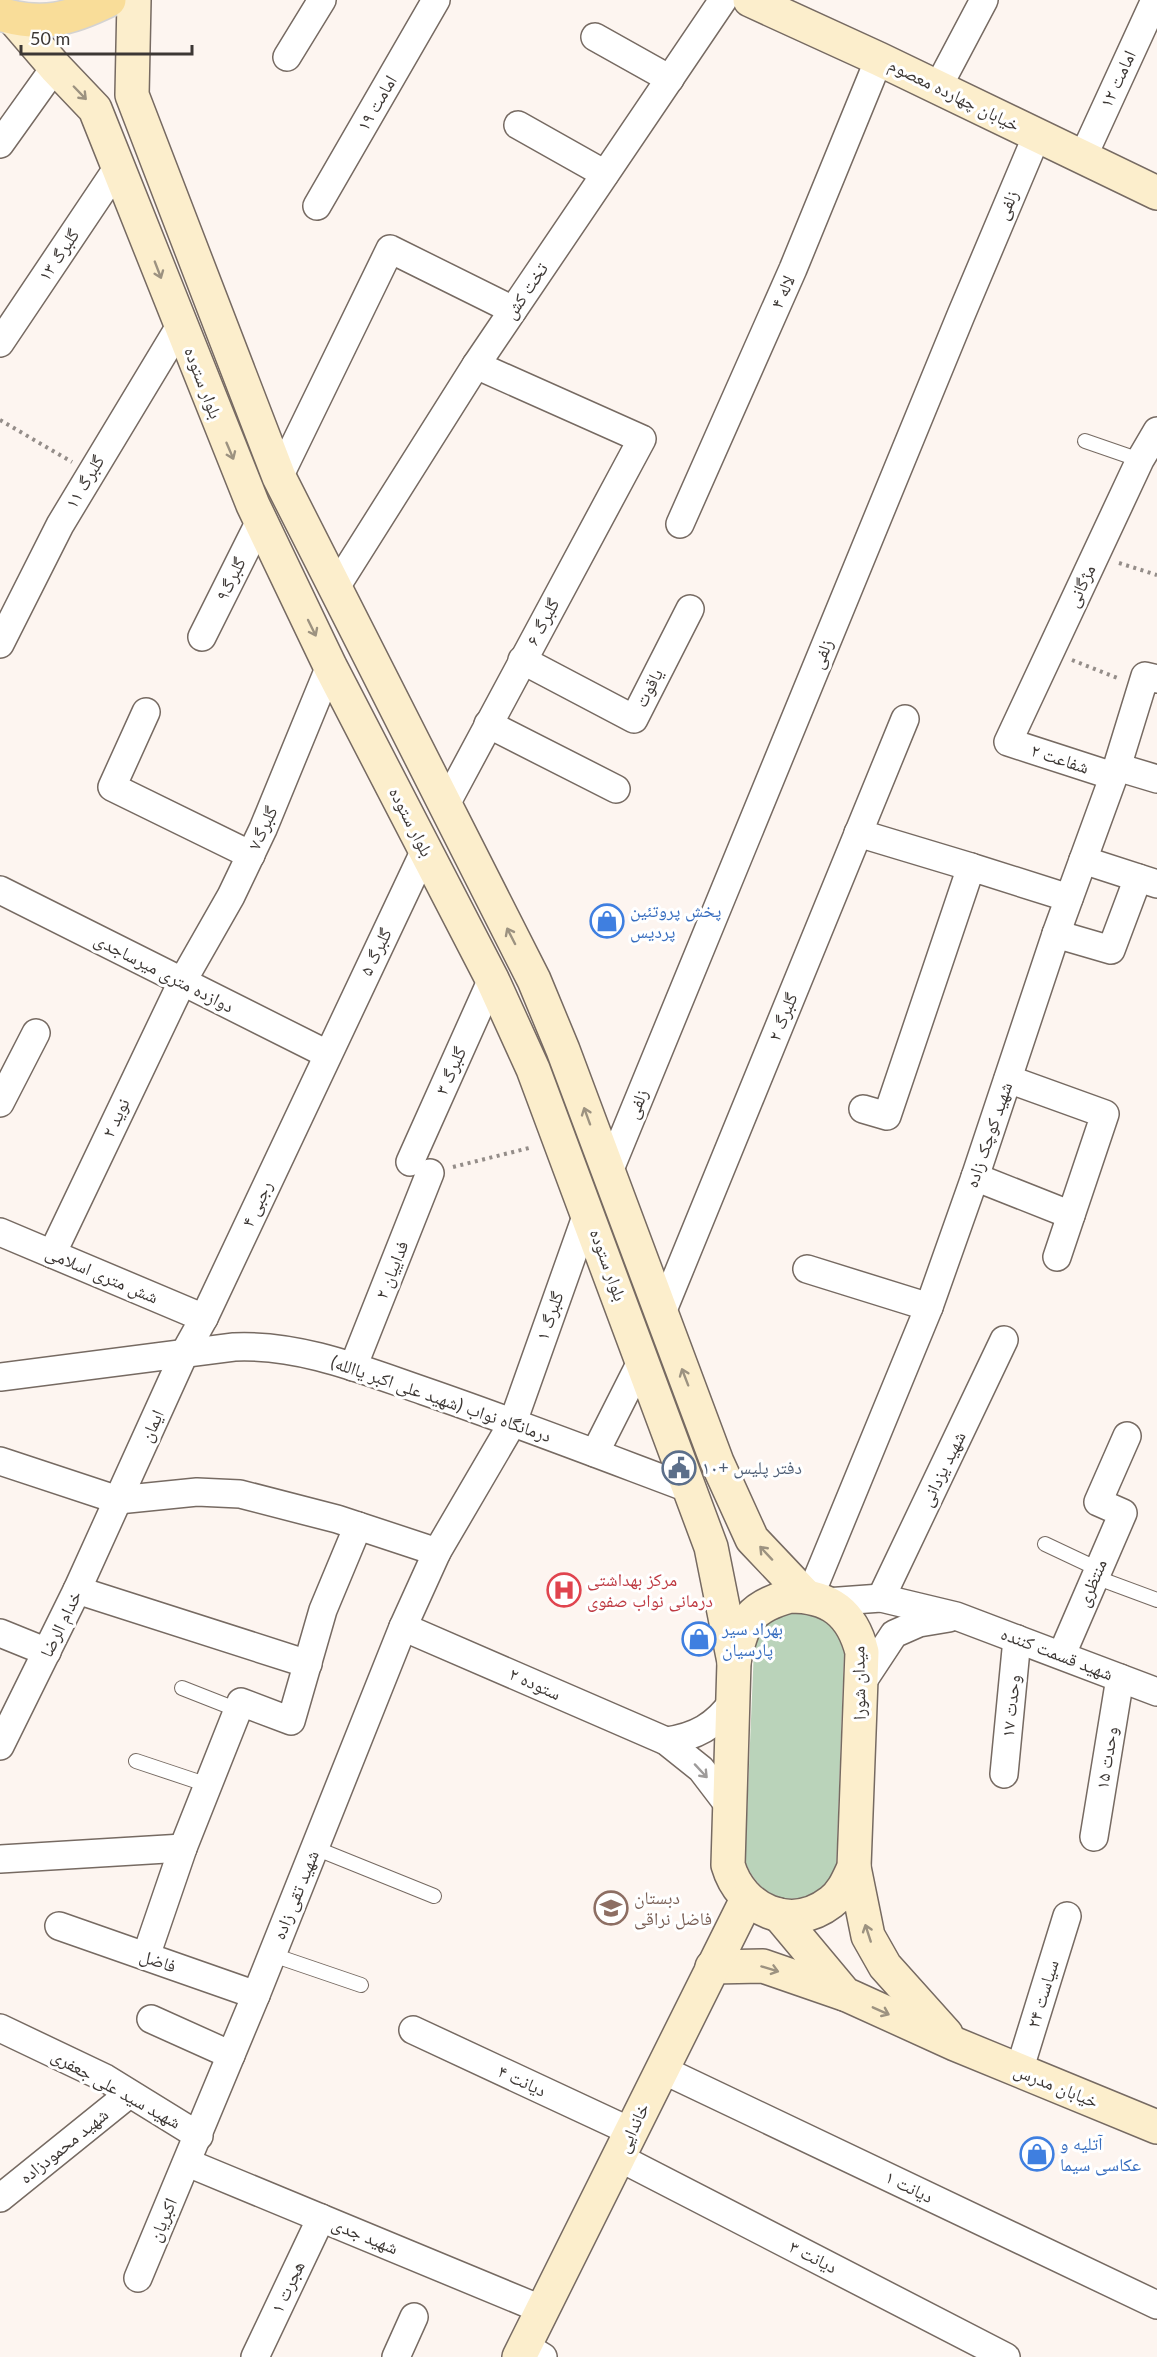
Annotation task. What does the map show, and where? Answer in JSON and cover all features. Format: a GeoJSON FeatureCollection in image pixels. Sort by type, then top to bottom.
{"type":"FeatureCollection","features":[{"type":"Feature","properties":{"kind":"main road"},"geometry":{"type":"LineString","coordinates":[[6,16],[46,21],[79,15],[109,0]]}},
{"type":"Feature","properties":{"kind":"main road","name":"بلوار ستوده"},"geometry":{"type":"LineString","coordinates":[[134,0],[132,95],[279,477],[534,980],[563,1050],[717,1462],[752,1539],[816,1599]]}},
{"type":"Feature","properties":{"kind":"main road","name":"خیابان چهارده معصوم"},"geometry":{"type":"LineString","coordinates":[[755,1],[1157,194]]}},
{"type":"Feature","properties":{"kind":"main road","name":"بلوار ستوده"},"geometry":{"type":"LineString","coordinates":[[6,16],[95,109],[260,521],[330,666],[492,979],[533,1069],[588,1211],[711,1547],[734,1662]]}},
{"type":"Feature","properties":{"kind":"main road"},"geometry":{"type":"LineString","coordinates":[[747,1899],[736,1886],[728,1865],[734,1662],[739,1633],[748,1619],[760,1608],[774,1600],[790,1596],[816,1599]]}},
{"type":"Feature","properties":{"kind":"main road","name":"میدان شورا"},"geometry":{"type":"LineString","coordinates":[[747,1899],[762,1909],[779,1915],[798,1916],[816,1911],[832,1902],[844,1889],[854,1868],[862,1652],[858,1637],[844,1616],[816,1599]]}},
{"type":"Feature","properties":{"kind":"main road"},"geometry":{"type":"LineString","coordinates":[[854,1868],[868,1936],[885,1966],[955,2044]]}},
{"type":"Feature","properties":{"kind":"main road","name":"خاندایی"},"geometry":{"type":"LineString","coordinates":[[529,2353],[543,2310],[747,1899]]}},
{"type":"Feature","properties":{"kind":"main road"},"geometry":{"type":"LineString","coordinates":[[779,1915],[844,1994]]}},
{"type":"Feature","properties":{"kind":"main road","name":"خیابان مدرس"},"geometry":{"type":"LineString","coordinates":[[712,1967],[763,1966],[844,1994],[955,2044],[1157,2127]]}},
{"type":"Feature","properties":{"kind":"street"},"geometry":{"type":"LineString","coordinates":[[286,57],[322,0]]}},
{"type":"Feature","properties":{"kind":"street","name":"امامت ۱۹"},"geometry":{"type":"LineString","coordinates":[[317,206],[436,0]]}},
{"type":"Feature","properties":{"kind":"street","name":"تخت کش"},"geometry":{"type":"LineString","coordinates":[[336,587],[476,365],[723,0]]}},
{"type":"Feature","properties":{"kind":"street"},"geometry":{"type":"LineString","coordinates":[[938,87],[984,0]]}},
{"type":"Feature","properties":{"kind":"street","name":"امامت ۱۲"},"geometry":{"type":"LineString","coordinates":[[1082,159],[1155,0]]}},
{"type":"Feature","properties":{"kind":"street"},"geometry":{"type":"LineString","coordinates":[[595,38],[670,78]]}},
{"type":"Feature","properties":{"kind":"street","name":"لاله ۴"},"geometry":{"type":"LineString","coordinates":[[681,524],[793,269],[879,59]]}},
{"type":"Feature","properties":{"kind":"street"},"geometry":{"type":"LineString","coordinates":[[0,144],[55,68]]}},
{"type":"Feature","properties":{"kind":"street"},"geometry":{"type":"LineString","coordinates":[[518,124],[605,174]]}},
{"type":"Feature","properties":{"kind":"street","name":"زلفی"},"geometry":{"type":"LineString","coordinates":[[608,1174],[1037,135]]}},
{"type":"Feature","properties":{"kind":"street","name":"گلبرگ ۱۳"},"geometry":{"type":"LineString","coordinates":[[0,343],[118,167]]}},
{"type":"Feature","properties":{"kind":"street"},"geometry":{"type":"LineString","coordinates":[[279,477],[390,249],[513,310]]}},
{"type":"Feature","properties":{"kind":"street","name":"گلبرگ ۱۱"},"geometry":{"type":"LineString","coordinates":[[0,644],[60,525],[180,326]]}},
{"type":"Feature","properties":{"kind":"street","name":"گلبرگ ۶"},"geometry":{"type":"LineString","coordinates":[[445,807],[642,438],[476,365]]}},
{"type":"Feature","properties":{"kind":"street","name":"مژگانی"},"geometry":{"type":"LineString","coordinates":[[1008,742],[1140,460],[1157,431]]}},
{"type":"Feature","properties":{"kind":"street","name":"گلبرگ۹"},"geometry":{"type":"LineString","coordinates":[[202,637],[260,521]]}},
{"type":"Feature","properties":{"kind":"street","name":"یاقوت"},"geometry":{"type":"LineString","coordinates":[[522,660],[634,719],[690,609]]}},
{"type":"Feature","properties":{"kind":"street","name":"گلبرگ۷"},"geometry":{"type":"LineString","coordinates":[[182,982],[251,855],[276,800],[330,666]]}},
{"type":"Feature","properties":{"kind":"street","name":"شهید کوچک زاده"},"geometry":{"type":"LineString","coordinates":[[816,1599],[817,1579],[929,1307],[1056,934],[1149,683]]}},
{"type":"Feature","properties":{"kind":"street"},"geometry":{"type":"LineString","coordinates":[[146,712],[112,787],[251,855]]}},
{"type":"Feature","properties":{"kind":"street","name":"گلبرگ ۲"},"geometry":{"type":"LineString","coordinates":[[662,1315],[905,719]]}},
{"type":"Feature","properties":{"kind":"street"},"geometry":{"type":"LineString","coordinates":[[488,724],[616,789]]}},
{"type":"Feature","properties":{"kind":"street","name":"شفاعت ۲"},"geometry":{"type":"LineString","coordinates":[[1008,742],[1115,771],[1157,779]]}},
{"type":"Feature","properties":{"kind":"street"},"geometry":{"type":"LineString","coordinates":[[858,834],[1069,898]]}},
{"type":"Feature","properties":{"kind":"street","name":"گلبرگ ۵"},"geometry":{"type":"LineString","coordinates":[[327,1054],[425,850]]}},
{"type":"Feature","properties":{"kind":"street"},"geometry":{"type":"LineString","coordinates":[[1056,934],[1111,950],[1148,881],[1083,860]]}},
{"type":"Feature","properties":{"kind":"street"},"geometry":{"type":"LineString","coordinates":[[863,1109],[887,1116],[971,867]]}},
{"type":"Feature","properties":{"kind":"street","name":"دوازده متری میرساجدی"},"geometry":{"type":"LineString","coordinates":[[0,890],[327,1054]]}},
{"type":"Feature","properties":{"kind":"street","name":"گلبرگ ۳"},"geometry":{"type":"LineString","coordinates":[[420,1167],[492,979]]}},
{"type":"Feature","properties":{"kind":"street","name":"نوید ۲"},"geometry":{"type":"LineString","coordinates":[[52,1254],[182,982]]}},
{"type":"Feature","properties":{"kind":"street"},"geometry":{"type":"LineString","coordinates":[[0,1103],[36,1034]]}},
{"type":"Feature","properties":{"kind":"street","name":"رجبی ۴"},"geometry":{"type":"LineString","coordinates":[[185,1352],[204,1318],[327,1054]]}},
{"type":"Feature","properties":{"kind":"street"},"geometry":{"type":"LineString","coordinates":[[1008,1079],[1105,1114],[1057,1257]]}},
{"type":"Feature","properties":{"kind":"street","name":"فداییان ۲"},"geometry":{"type":"LineString","coordinates":[[353,1367],[420,1167]]}},
{"type":"Feature","properties":{"kind":"street"},"geometry":{"type":"LineString","coordinates":[[975,1177],[1071,1215]]}},
{"type":"Feature","properties":{"kind":"street","name":"گلبرگ ۱"},"geometry":{"type":"LineString","coordinates":[[437,1552],[513,1422],[588,1211]]}},
{"type":"Feature","properties":{"kind":"street","name":"شش متری اسلامی"},"geometry":{"type":"LineString","coordinates":[[0,1232],[204,1318]]}},
{"type":"Feature","properties":{"kind":"street"},"geometry":{"type":"LineString","coordinates":[[807,1269],[929,1307]]}},
{"type":"Feature","properties":{"kind":"street","name":"شهید یزدانی"},"geometry":{"type":"LineString","coordinates":[[881,1598],[1004,1340]]}},
{"type":"Feature","properties":{"kind":"street","name":"درمانگاه نواب (شهید علی اکبر یاالله)"},"geometry":{"type":"LineString","coordinates":[[0,1377],[185,1352],[259,1346],[284,1349],[353,1367],[513,1422],[690,1489]]}},
{"type":"Feature","properties":{"kind":"street","name":"ایمان"},"geometry":{"type":"LineString","coordinates":[[118,1500],[185,1352]]}},
{"type":"Feature","properties":{"kind":"street"},"geometry":{"type":"LineString","coordinates":[[595,1453],[642,1360]]}},
{"type":"Feature","properties":{"kind":"street","name":"منتظری"},"geometry":{"type":"LineString","coordinates":[[1062,1654],[1123,1513],[1098,1502],[1127,1436]]}},
{"type":"Feature","properties":{"kind":"street"},"geometry":{"type":"LineString","coordinates":[[0,1461],[118,1500],[197,1491],[240,1494],[358,1526],[437,1552]]}},
{"type":"Feature","properties":{"kind":"street","name":"خدام الرضا"},"geometry":{"type":"LineString","coordinates":[[0,1746],[77,1590],[118,1500]]}},
{"type":"Feature","properties":{"kind":"street"},"geometry":{"type":"LineString","coordinates":[[146,1956],[183,1848],[241,1702],[291,1721],[323,1610],[358,1526]]}},
{"type":"Feature","properties":{"kind":"street","name":"شهید تقی زاده"},"geometry":{"type":"LineString","coordinates":[[188,2163],[403,1627],[437,1552]]}},
{"type":"Feature","properties":{"kind":"street"},"geometry":{"type":"LineString","coordinates":[[77,1590],[308,1665]]}},
{"type":"Feature","properties":{"kind":"street","name":"شهید قسمت کننده"},"geometry":{"type":"LineString","coordinates":[[816,1599],[881,1598],[956,1616],[1062,1654],[1157,1692]]}},
{"type":"Feature","properties":{"kind":"street"},"geometry":{"type":"LineString","coordinates":[[861,1684],[894,1634],[919,1623],[956,1616]]}},
{"type":"Feature","properties":{"kind":"street","name":"ستوده ۲"},"geometry":{"type":"LineString","coordinates":[[403,1627],[666,1741],[701,1769],[730,1807]]}},
{"type":"Feature","properties":{"kind":"street"},"geometry":{"type":"LineString","coordinates":[[0,1633],[47,1652]]}},
{"type":"Feature","properties":{"kind":"street","name":"وحدت ۱۷"},"geometry":{"type":"LineString","coordinates":[[1004,1774],[1017,1639]]}},
{"type":"Feature","properties":{"kind":"street","name":"وحدت ۱۵"},"geometry":{"type":"LineString","coordinates":[[1094,1838],[1120,1678]]}},
{"type":"Feature","properties":{"kind":"street"},"geometry":{"type":"LineString","coordinates":[[666,1741],[685,1738],[699,1732],[723,1715],[733,1701]]}},
{"type":"Feature","properties":{"kind":"street"},"geometry":{"type":"LineString","coordinates":[[0,1859],[183,1848]]}},
{"type":"Feature","properties":{"kind":"street","name":"سیاست ۲۴"},"geometry":{"type":"LineString","coordinates":[[1019,2071],[1067,1916]]}},
{"type":"Feature","properties":{"kind":"street","name":"فاضل"},"geometry":{"type":"LineString","coordinates":[[58,1926],[256,1995]]}},
{"type":"Feature","properties":{"kind":"street"},"geometry":{"type":"LineString","coordinates":[[151,2019],[231,2055]]}},
{"type":"Feature","properties":{"kind":"street","name":"شهید سید علی جعفری"},"geometry":{"type":"LineString","coordinates":[[0,2028],[105,2078],[199,2136]]}},
{"type":"Feature","properties":{"kind":"street","name":"دیانت ۴"},"geometry":{"type":"LineString","coordinates":[[413,2030],[626,2145]]}},
{"type":"Feature","properties":{"kind":"street","name":"دیانت ۱"},"geometry":{"type":"LineString","coordinates":[[662,2069],[1157,2305]]}},
{"type":"Feature","properties":{"kind":"street","name":"شهید محمودزاده"},"geometry":{"type":"LineString","coordinates":[[0,2199],[129,2094]]}},
{"type":"Feature","properties":{"kind":"street","name":"دیانت ۳"},"geometry":{"type":"LineString","coordinates":[[626,2145],[1006,2357]]}},
{"type":"Feature","properties":{"kind":"street","name":"شهید جدی"},"geometry":{"type":"LineString","coordinates":[[188,2163],[543,2310]]}},
{"type":"Feature","properties":{"kind":"street","name":"اکبریان"},"geometry":{"type":"LineString","coordinates":[[138,2278],[188,2163]]}},
{"type":"Feature","properties":{"kind":"street","name":"هجرت ۱"},"geometry":{"type":"LineString","coordinates":[[255,2357],[321,2218]]}},
{"type":"Feature","properties":{"kind":"street"},"geometry":{"type":"LineString","coordinates":[[396,2357],[414,2317]]}},
{"type":"Feature","properties":{"kind":"lane"},"geometry":{"type":"LineString","coordinates":[[1085,441],[1140,460]]}},
{"type":"Feature","properties":{"kind":"lane"},"geometry":{"type":"LineString","coordinates":[[1045,1544],[1097,1573],[1157,1600]]}},
{"type":"Feature","properties":{"kind":"lane"},"geometry":{"type":"LineString","coordinates":[[182,1688],[238,1710]]}},
{"type":"Feature","properties":{"kind":"lane"},"geometry":{"type":"LineString","coordinates":[[136,1761],[208,1785]]}},
{"type":"Feature","properties":{"kind":"lane"},"geometry":{"type":"LineString","coordinates":[[315,1848],[434,1896]]}},
{"type":"Feature","properties":{"kind":"lane"},"geometry":{"type":"LineString","coordinates":[[273,1954],[361,1985]]}},
{"type":"Feature","properties":{"kind":"path"},"geometry":{"type":"LineString","coordinates":[[0,420],[91,474]]}},
{"type":"Feature","properties":{"kind":"path"},"geometry":{"type":"LineString","coordinates":[[1096,556],[1157,575]]}},
{"type":"Feature","properties":{"kind":"path"},"geometry":{"type":"LineString","coordinates":[[1051,652],[1149,683]]}},
{"type":"Feature","properties":{"kind":"path"},"geometry":{"type":"LineString","coordinates":[[420,1167],[561,1140]]}},
{"type":"Feature","properties":{"kind":"green space"},"geometry":{"type":"Polygon","coordinates":[[[799,1609],[817,1614],[829,1623],[838,1636],[844,1653],[836,1871],[825,1884],[812,1893],[800,1898],[787,1899],[763,1888],[745,1861],[754,1649],[757,1639],[769,1621],[799,1609]]]}},
{"type":"Feature","properties":{"kind":"place","name":"پخش پروتئین پردیس"},"geometry":{"type":"Point","coordinates":[607,921]}},
{"type":"Feature","properties":{"kind":"place","name":"دفتر پلیس +۱۰"},"geometry":{"type":"Point","coordinates":[679,1468]}},
{"type":"Feature","properties":{"kind":"place","name":"مرکز بهداشتی درمانی نواب صفوی"},"geometry":{"type":"Point","coordinates":[564,1590]}},
{"type":"Feature","properties":{"kind":"place","name":"بهراد سیر پارسیان"},"geometry":{"type":"Point","coordinates":[699,1639]}},
{"type":"Feature","properties":{"kind":"place","name":"دبستان فاضل نراقی"},"geometry":{"type":"Point","coordinates":[611,1908]}},
{"type":"Feature","properties":{"kind":"place","name":"آتلیه و عکاسی سیما"},"geometry":{"type":"Point","coordinates":[1037,2154]}}]}
